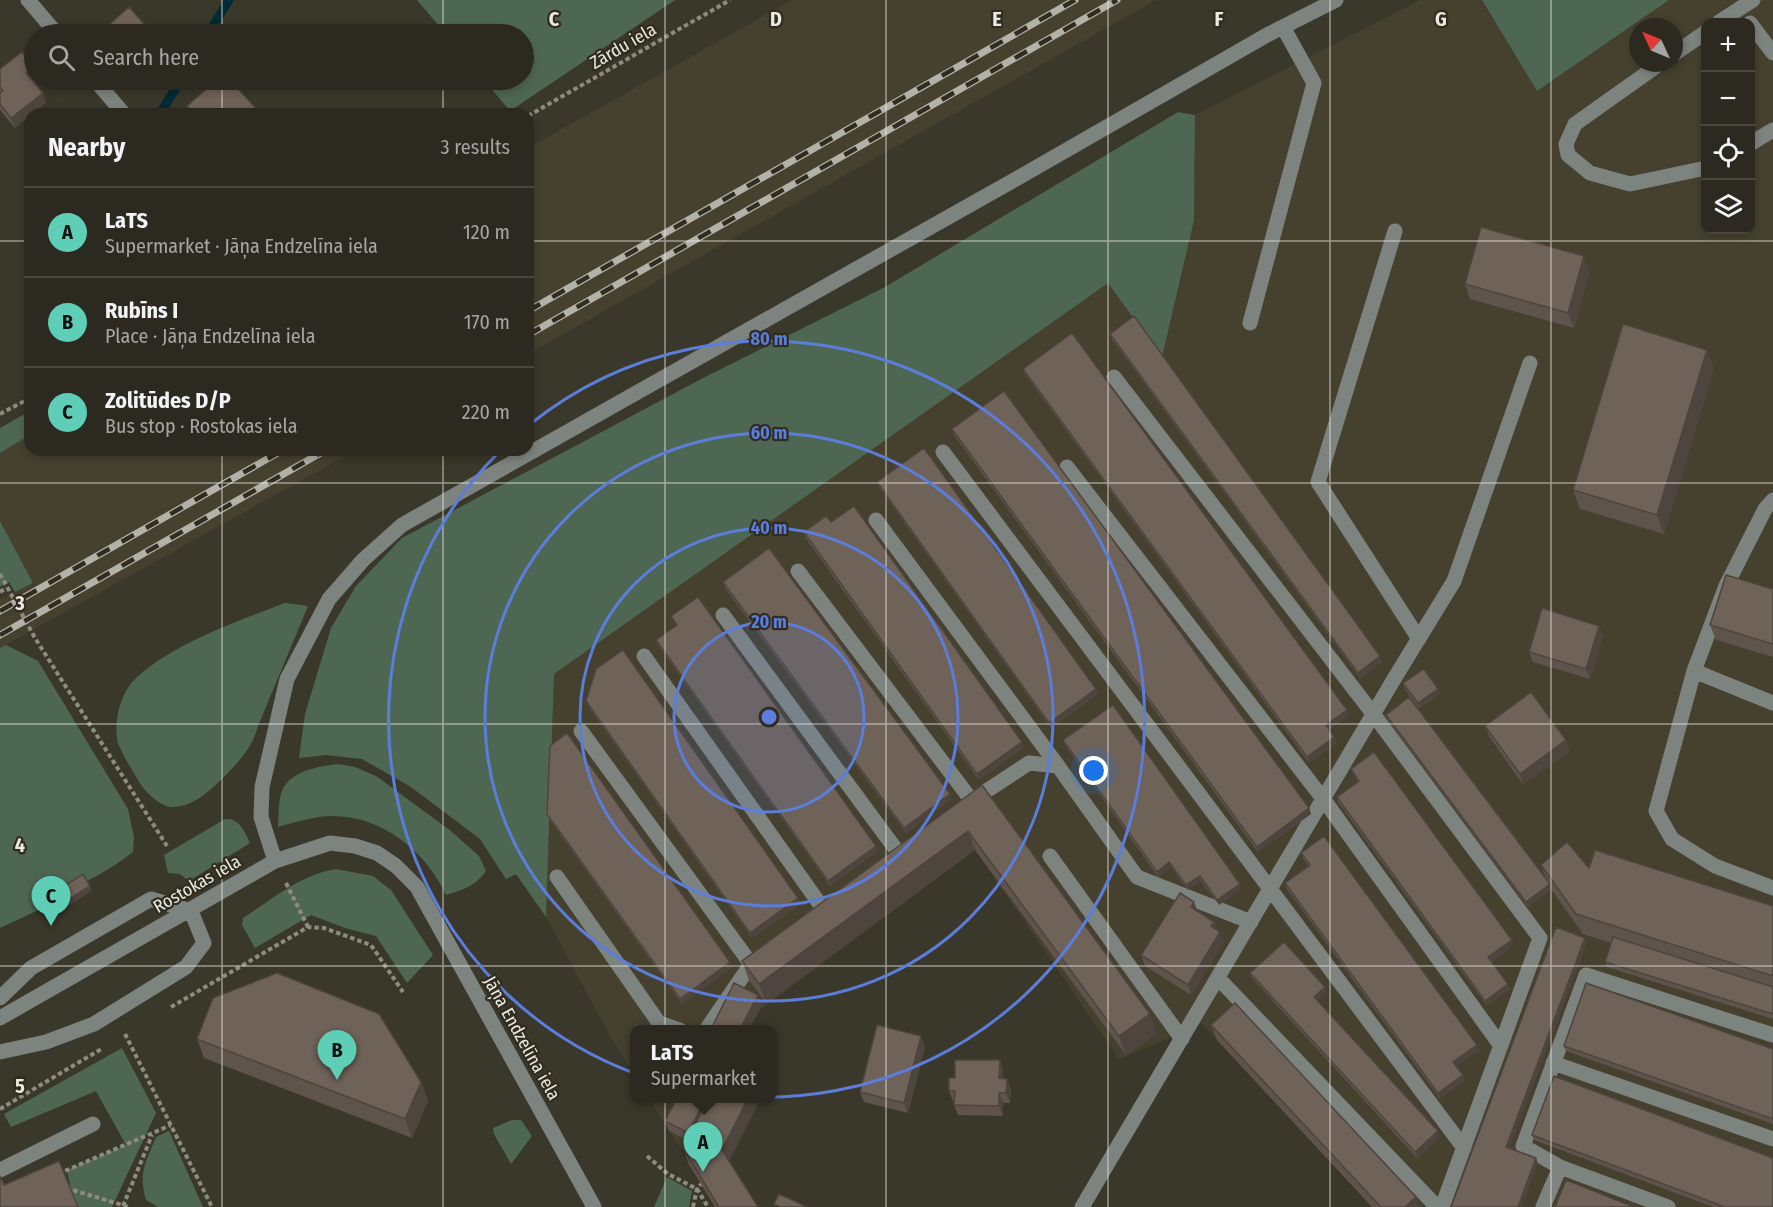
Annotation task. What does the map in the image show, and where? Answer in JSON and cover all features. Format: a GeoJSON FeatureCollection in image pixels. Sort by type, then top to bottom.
{"type":"FeatureCollection","features":[{"type":"Feature","properties":{"kind":"street"},"geometry":{"type":"LineString","coordinates":[[28,0],[48,24]]}},
{"type":"Feature","properties":{"kind":"street"},"geometry":{"type":"LineString","coordinates":[[534,450],[1283,27],[1336,0]]}},
{"type":"Feature","properties":{"kind":"street"},"geometry":{"type":"LineString","coordinates":[[1724,18],[1743,3],[1748,18]]}},
{"type":"Feature","properties":{"kind":"street"},"geometry":{"type":"LineString","coordinates":[[1250,323],[1314,83],[1283,27]]}},
{"type":"Feature","properties":{"kind":"street"},"geometry":{"type":"LineString","coordinates":[[1755,30],[1773,53]]}},
{"type":"Feature","properties":{"kind":"street"},"geometry":{"type":"LineString","coordinates":[[1683,48],[1701,35]]}},
{"type":"Feature","properties":{"kind":"street"},"geometry":{"type":"LineString","coordinates":[[1648,72],[1575,124],[1566,144],[1568,155],[1590,173],[1630,184],[1701,169]]}},
{"type":"Feature","properties":{"kind":"street"},"geometry":{"type":"LineString","coordinates":[[104,90],[119,108]]}},
{"type":"Feature","properties":{"kind":"street"},"geometry":{"type":"LineString","coordinates":[[1755,141],[1773,130]]}},
{"type":"Feature","properties":{"kind":"street"},"geometry":{"type":"LineString","coordinates":[[1395,231],[1318,482],[1419,639]]}},
{"type":"Feature","properties":{"kind":"street"},"geometry":{"type":"LineString","coordinates":[[1082,1207],[1454,580],[1530,363]]}},
{"type":"Feature","properties":{"kind":"street"},"geometry":{"type":"LineString","coordinates":[[1114,377],[1374,715],[1539,938],[1442,1207]]}},
{"type":"Feature","properties":{"kind":"street"},"geometry":{"type":"LineString","coordinates":[[943,452],[1464,1148]]}},
{"type":"Feature","properties":{"kind":"street"},"geometry":{"type":"LineString","coordinates":[[275,861],[261,817],[262,787],[287,679],[329,599],[363,560],[402,525],[524,456]]}},
{"type":"Feature","properties":{"kind":"street"},"geometry":{"type":"LineString","coordinates":[[1068,467],[1324,800],[1501,1046]]}},
{"type":"Feature","properties":{"kind":"street"},"geometry":{"type":"LineString","coordinates":[[1773,500],[1765,508],[1726,586],[1694,671],[1656,811],[1672,839],[1715,866],[1773,888]]}},
{"type":"Feature","properties":{"kind":"street"},"geometry":{"type":"LineString","coordinates":[[876,520],[1137,877],[1251,922]]}},
{"type":"Feature","properties":{"kind":"street"},"geometry":{"type":"LineString","coordinates":[[798,571],[967,805],[1029,763],[1058,766]]}},
{"type":"Feature","properties":{"kind":"street"},"geometry":{"type":"LineString","coordinates":[[723,615],[900,855]]}},
{"type":"Feature","properties":{"kind":"street"},"geometry":{"type":"LineString","coordinates":[[645,656],[824,910]]}},
{"type":"Feature","properties":{"kind":"street"},"geometry":{"type":"LineString","coordinates":[[1694,671],[1773,703]]}},
{"type":"Feature","properties":{"kind":"street"},"geometry":{"type":"LineString","coordinates":[[581,731],[751,964]]}},
{"type":"Feature","properties":{"kind":"street","name":"Rostokas iela"},"geometry":{"type":"LineString","coordinates":[[0,1018],[275,861],[330,843],[355,846],[377,853],[396,866],[417,887]]}},
{"type":"Feature","properties":{"kind":"street"},"geometry":{"type":"LineString","coordinates":[[1050,856],[1182,1039]]}},
{"type":"Feature","properties":{"kind":"street"},"geometry":{"type":"LineString","coordinates":[[557,877],[659,1023],[666,1025]]}},
{"type":"Feature","properties":{"kind":"street","name":"Jāņa Endzelīna iela"},"geometry":{"type":"LineString","coordinates":[[417,887],[594,1207]]}},
{"type":"Feature","properties":{"kind":"street"},"geometry":{"type":"LineString","coordinates":[[0,998],[31,968],[151,899],[191,911],[204,943],[186,968],[94,1024],[46,1042],[0,1052]]}},
{"type":"Feature","properties":{"kind":"street"},"geometry":{"type":"LineString","coordinates":[[709,1025],[751,964],[772,948]]}},
{"type":"Feature","properties":{"kind":"street"},"geometry":{"type":"LineString","coordinates":[[1668,1207],[1560,1167],[1523,1146],[1586,975],[1773,1035]]}},
{"type":"Feature","properties":{"kind":"street"},"geometry":{"type":"LineString","coordinates":[[1218,978],[1437,1207]]}},
{"type":"Feature","properties":{"kind":"street"},"geometry":{"type":"LineString","coordinates":[[1553,1063],[1773,1139]]}},
{"type":"Feature","properties":{"kind":"street"},"geometry":{"type":"LineString","coordinates":[[0,1170],[93,1124]]}},
{"type":"Feature","properties":{"kind":"street"},"geometry":{"type":"LineString","coordinates":[[1543,1207],[1560,1167]]}},
{"type":"Feature","properties":{"kind":"path","name":"Zārdu iela"},"geometry":{"type":"LineString","coordinates":[[534,113],[730,0]]}},
{"type":"Feature","properties":{"kind":"path"},"geometry":{"type":"LineString","coordinates":[[0,414],[24,401]]}},
{"type":"Feature","properties":{"kind":"path"},"geometry":{"type":"LineString","coordinates":[[0,574],[35,638],[167,846]]}},
{"type":"Feature","properties":{"kind":"path"},"geometry":{"type":"LineString","coordinates":[[0,592],[6,588]]}},
{"type":"Feature","properties":{"kind":"path"},"geometry":{"type":"LineString","coordinates":[[275,861],[308,927]]}},
{"type":"Feature","properties":{"kind":"path"},"geometry":{"type":"LineString","coordinates":[[165,1011],[308,927],[324,928],[371,945],[403,992]]}},
{"type":"Feature","properties":{"kind":"path"},"geometry":{"type":"LineString","coordinates":[[119,1038],[135,1029]]}},
{"type":"Feature","properties":{"kind":"path"},"geometry":{"type":"LineString","coordinates":[[125,1035],[212,1207]]}},
{"type":"Feature","properties":{"kind":"path"},"geometry":{"type":"LineString","coordinates":[[0,1109],[109,1044]]}},
{"type":"Feature","properties":{"kind":"path"},"geometry":{"type":"LineString","coordinates":[[57,1176],[171,1125]]}},
{"type":"Feature","properties":{"kind":"path"},"geometry":{"type":"LineString","coordinates":[[123,1206],[152,1134]]}},
{"type":"Feature","properties":{"kind":"path"},"geometry":{"type":"LineString","coordinates":[[647,1156],[668,1174],[697,1190],[708,1207]]}},
{"type":"Feature","properties":{"kind":"path"},"geometry":{"type":"LineString","coordinates":[[693,1207],[697,1190],[701,1184]]}},
{"type":"Feature","properties":{"kind":"path"},"geometry":{"type":"LineString","coordinates":[[58,1186],[129,1207]]}},
{"type":"Feature","properties":{"kind":"shaded area"},"geometry":{"type":"Polygon","coordinates":[[[792,0],[1156,0],[534,351],[534,145],[792,0]]]}},
{"type":"Feature","properties":{"kind":"shaded area"},"geometry":{"type":"Polygon","coordinates":[[[1420,0],[1482,0],[1537,91],[1629,28],[1629,72],[1683,72],[1683,18],[1643,18],[1669,0],[1773,0],[1773,1207],[1372,1207],[1202,1024],[1119,1059],[975,850],[760,1010],[751,1025],[630,1025],[630,1068],[611,1038],[546,917],[554,674],[1194,220],[1195,115],[1420,0]]]}},
{"type":"Feature","properties":{"kind":"shaded area"},"geometry":{"type":"Polygon","coordinates":[[[24,439],[24,456],[345,456],[0,648],[0,599],[33,583],[0,521],[0,453],[24,439]]]}},
{"type":"Feature","properties":{"kind":"shaded area"},"geometry":{"type":"Polygon","coordinates":[[[652,1103],[712,1103],[692,1143],[680,1148],[652,1103]]]}},
{"type":"Feature","properties":{"kind":"green space"},"geometry":{"type":"Polygon","coordinates":[[[417,0],[675,0],[514,108],[507,108],[492,90],[534,90],[534,24],[437,24],[417,0]]]}},
{"type":"Feature","properties":{"kind":"green space"},"geometry":{"type":"Polygon","coordinates":[[[1482,0],[1669,0],[1643,18],[1629,18],[1629,28],[1537,91],[1482,0]]]}},
{"type":"Feature","properties":{"kind":"green space"},"geometry":{"type":"Polygon","coordinates":[[[1178,112],[1195,115],[1194,220],[1162,357],[1108,283],[554,674],[546,917],[516,874],[506,879],[480,839],[411,787],[362,759],[326,755],[299,758],[305,714],[331,628],[356,586],[402,538],[705,377],[885,287],[1178,112]]]}},
{"type":"Feature","properties":{"kind":"green space"},"geometry":{"type":"Polygon","coordinates":[[[24,414],[24,439],[0,453],[0,428],[24,414]]]}},
{"type":"Feature","properties":{"kind":"green space"},"geometry":{"type":"Polygon","coordinates":[[[0,521],[33,583],[15,592],[9,582],[0,587],[0,521]]]}},
{"type":"Feature","properties":{"kind":"green space"},"geometry":{"type":"Polygon","coordinates":[[[285,603],[308,606],[256,734],[239,761],[211,789],[200,798],[187,804],[169,807],[150,796],[142,787],[118,743],[117,718],[130,685],[150,666],[186,644],[285,603]]]}},
{"type":"Feature","properties":{"kind":"green space"},"geometry":{"type":"Polygon","coordinates":[[[6,645],[38,661],[128,809],[134,837],[133,852],[124,859],[58,896],[60,900],[0,928],[0,648],[6,645]]]}},
{"type":"Feature","properties":{"kind":"green space"},"geometry":{"type":"Polygon","coordinates":[[[338,764],[355,767],[376,776],[451,831],[479,856],[486,871],[468,887],[446,895],[437,879],[415,851],[401,839],[369,822],[326,816],[278,827],[280,798],[288,782],[311,769],[338,764]]]}},
{"type":"Feature","properties":{"kind":"green space"},"geometry":{"type":"Polygon","coordinates":[[[225,819],[238,823],[250,843],[189,881],[180,874],[168,873],[164,855],[225,819]]]}},
{"type":"Feature","properties":{"kind":"green space"},"geometry":{"type":"Polygon","coordinates":[[[336,869],[373,876],[391,890],[433,955],[407,983],[376,936],[345,928],[311,915],[255,948],[242,925],[243,918],[299,882],[336,869]]]}},
{"type":"Feature","properties":{"kind":"green space"},"geometry":{"type":"Polygon","coordinates":[[[122,1048],[156,1113],[112,1207],[77,1207],[67,1170],[126,1145],[96,1091],[11,1127],[4,1114],[122,1048]]]}},
{"type":"Feature","properties":{"kind":"green space"},"geometry":{"type":"Polygon","coordinates":[[[512,1120],[521,1120],[532,1136],[511,1164],[493,1128],[512,1120]]]}},
{"type":"Feature","properties":{"kind":"green space"},"geometry":{"type":"Polygon","coordinates":[[[169,1131],[203,1207],[158,1207],[146,1200],[143,1174],[146,1161],[156,1137],[169,1131]]]}},
{"type":"Feature","properties":{"kind":"green space"},"geometry":{"type":"Polygon","coordinates":[[[667,1177],[692,1191],[689,1207],[654,1207],[667,1177]]]}},
{"type":"Feature","properties":{"kind":"building"},"geometry":{"type":"Polygon","coordinates":[[[129,7],[144,24],[110,24],[129,7]]]}},
{"type":"Feature","properties":{"kind":"building"},"geometry":{"type":"Polygon","coordinates":[[[22,52],[24,54],[24,90],[40,90],[43,93],[11,118],[0,104],[0,93],[3,91],[0,87],[0,69],[22,52]]]}},
{"type":"Feature","properties":{"kind":"building"},"geometry":{"type":"Polygon","coordinates":[[[205,90],[239,90],[256,108],[189,108],[187,106],[205,90]]]}},
{"type":"Feature","properties":{"kind":"building"},"geometry":{"type":"Polygon","coordinates":[[[1481,227],[1584,256],[1568,313],[1465,284],[1481,227]]]}},
{"type":"Feature","properties":{"kind":"building"},"geometry":{"type":"Polygon","coordinates":[[[1134,316],[1380,656],[1358,673],[1110,334],[1134,316]]]}},
{"type":"Feature","properties":{"kind":"building"},"geometry":{"type":"Polygon","coordinates":[[[1623,324],[1707,350],[1657,515],[1573,490],[1623,324]]]}},
{"type":"Feature","properties":{"kind":"building"},"geometry":{"type":"Polygon","coordinates":[[[1072,333],[1347,710],[1326,725],[1334,737],[1307,757],[1023,369],[1072,333]]]}},
{"type":"Feature","properties":{"kind":"building"},"geometry":{"type":"Polygon","coordinates":[[[1004,391],[1309,808],[1257,847],[952,429],[1004,391]]]}},
{"type":"Feature","properties":{"kind":"building"},"geometry":{"type":"Polygon","coordinates":[[[924,448],[1096,689],[1049,723],[877,482],[924,448]]]}},
{"type":"Feature","properties":{"kind":"building"},"geometry":{"type":"Polygon","coordinates":[[[854,506],[1022,742],[977,774],[804,532],[826,516],[831,522],[854,506]]]}},
{"type":"Feature","properties":{"kind":"building"},"geometry":{"type":"Polygon","coordinates":[[[769,548],[950,794],[904,828],[723,582],[769,548]]]}},
{"type":"Feature","properties":{"kind":"building"},"geometry":{"type":"Polygon","coordinates":[[[1726,575],[1773,589],[1773,644],[1710,625],[1726,575]]]}},
{"type":"Feature","properties":{"kind":"building"},"geometry":{"type":"Polygon","coordinates":[[[698,597],[876,846],[828,881],[656,640],[677,625],[671,616],[698,597]]]}},
{"type":"Feature","properties":{"kind":"building"},"geometry":{"type":"Polygon","coordinates":[[[1542,608],[1599,626],[1586,669],[1529,652],[1542,608]]]}},
{"type":"Feature","properties":{"kind":"building"},"geometry":{"type":"Polygon","coordinates":[[[623,650],[798,898],[750,933],[586,701],[596,669],[623,650]]]}},
{"type":"Feature","properties":{"kind":"building"},"geometry":{"type":"Polygon","coordinates":[[[1424,669],[1438,689],[1418,703],[1403,683],[1424,669]]]}},
{"type":"Feature","properties":{"kind":"building"},"geometry":{"type":"Polygon","coordinates":[[[1531,692],[1566,740],[1520,774],[1485,726],[1531,692]]]}},
{"type":"Feature","properties":{"kind":"building"},"geometry":{"type":"Polygon","coordinates":[[[1409,697],[1550,884],[1526,902],[1386,715],[1409,697]]]}},
{"type":"Feature","properties":{"kind":"building"},"geometry":{"type":"Polygon","coordinates":[[[1113,705],[1240,884],[1217,900],[1200,876],[1186,885],[1169,862],[1157,872],[1063,740],[1113,705]]]}},
{"type":"Feature","properties":{"kind":"building"},"geometry":{"type":"Polygon","coordinates":[[[567,733],[730,962],[680,999],[547,814],[550,746],[567,733]]]}},
{"type":"Feature","properties":{"kind":"building"},"geometry":{"type":"Polygon","coordinates":[[[1374,752],[1512,940],[1488,957],[1508,984],[1485,1001],[1337,797],[1359,781],[1351,769],[1374,752]]]}},
{"type":"Feature","properties":{"kind":"building"},"geometry":{"type":"Polygon","coordinates":[[[982,785],[1150,1014],[1119,1036],[968,831],[759,984],[742,961],[982,785]]]}},
{"type":"Feature","properties":{"kind":"building"},"geometry":{"type":"Polygon","coordinates":[[[1324,836],[1477,1045],[1453,1062],[1463,1075],[1438,1093],[1285,883],[1310,865],[1301,853],[1324,836]]]}},
{"type":"Feature","properties":{"kind":"building"},"geometry":{"type":"Polygon","coordinates":[[[1567,842],[1589,868],[1595,850],[1773,906],[1773,976],[1576,914],[1541,865],[1567,842]]]}},
{"type":"Feature","properties":{"kind":"building"},"geometry":{"type":"Polygon","coordinates":[[[83,874],[90,886],[63,903],[56,891],[83,874]]]}},
{"type":"Feature","properties":{"kind":"building"},"geometry":{"type":"Polygon","coordinates":[[[1180,893],[1194,902],[1191,907],[1214,922],[1211,926],[1220,932],[1188,985],[1141,955],[1180,893]]]}},
{"type":"Feature","properties":{"kind":"building"},"geometry":{"type":"Polygon","coordinates":[[[1556,927],[1585,938],[1506,1147],[1536,1158],[1518,1207],[1451,1207],[1556,927]]]}},
{"type":"Feature","properties":{"kind":"building"},"geometry":{"type":"Polygon","coordinates":[[[1613,937],[1773,987],[1773,1014],[1605,962],[1613,937]]]}},
{"type":"Feature","properties":{"kind":"building"},"geometry":{"type":"Polygon","coordinates":[[[1284,942],[1325,987],[1314,997],[1438,1131],[1415,1152],[1250,973],[1284,942]]]}},
{"type":"Feature","properties":{"kind":"building"},"geometry":{"type":"Polygon","coordinates":[[[277,973],[379,1014],[421,1082],[405,1119],[197,1039],[213,998],[277,973]]]}},
{"type":"Feature","properties":{"kind":"building"},"geometry":{"type":"Polygon","coordinates":[[[734,983],[758,995],[742,1025],[713,1025],[734,983]]]}},
{"type":"Feature","properties":{"kind":"building"},"geometry":{"type":"Polygon","coordinates":[[[1586,983],[1773,1049],[1773,1119],[1564,1046],[1586,983]]]}},
{"type":"Feature","properties":{"kind":"building"},"geometry":{"type":"Polygon","coordinates":[[[1235,1003],[1416,1197],[1405,1207],[1381,1207],[1211,1025],[1235,1003]]]}},
{"type":"Feature","properties":{"kind":"building"},"geometry":{"type":"Polygon","coordinates":[[[877,1025],[921,1036],[904,1103],[860,1092],[877,1025]]]}},
{"type":"Feature","properties":{"kind":"building"},"geometry":{"type":"Polygon","coordinates":[[[955,1060],[1000,1060],[999,1078],[1007,1079],[1006,1093],[999,1093],[999,1106],[954,1105],[955,1091],[949,1091],[949,1078],[955,1078],[955,1060]]]}},
{"type":"Feature","properties":{"kind":"building"},"geometry":{"type":"Polygon","coordinates":[[[1554,1076],[1773,1158],[1773,1207],[1725,1207],[1532,1135],[1554,1076]]]}},
{"type":"Feature","properties":{"kind":"building"},"geometry":{"type":"Polygon","coordinates":[[[674,1103],[703,1103],[688,1133],[665,1121],[674,1103]]]}},
{"type":"Feature","properties":{"kind":"building"},"geometry":{"type":"Polygon","coordinates":[[[706,1103],[746,1103],[722,1150],[758,1207],[719,1207],[683,1148],[706,1103]]]}},
{"type":"Feature","properties":{"kind":"building"},"geometry":{"type":"Polygon","coordinates":[[[59,1161],[78,1207],[0,1207],[0,1176],[4,1185],[59,1161]]]}},
{"type":"Feature","properties":{"kind":"building"},"geometry":{"type":"Polygon","coordinates":[[[1566,1180],[1634,1207],[1555,1207],[1566,1180]]]}},
{"type":"Feature","properties":{"kind":"building"},"geometry":{"type":"Polygon","coordinates":[[[779,1194],[807,1207],[780,1207],[774,1204],[779,1194]]]}},
{"type":"Feature","properties":{"kind":"waterway"},"geometry":{"type":"LineString","coordinates":[[214,24],[229,0]]}},
{"type":"Feature","properties":{"kind":"waterway"},"geometry":{"type":"LineString","coordinates":[[163,108],[175,90]]}},
{"type":"Feature","properties":{"kind":"railway"},"geometry":{"type":"LineString","coordinates":[[534,308],[1075,0]]}},
{"type":"Feature","properties":{"kind":"railway"},"geometry":{"type":"LineString","coordinates":[[534,332],[1117,0]]}},
{"type":"Feature","properties":{"kind":"railway"},"geometry":{"type":"LineString","coordinates":[[0,611],[272,456]]}},
{"type":"Feature","properties":{"kind":"railway"},"geometry":{"type":"LineString","coordinates":[[0,635],[315,456]]}},
{"type":"Feature","properties":{"kind":"place","name":"Zolitūdes D/P"},"geometry":{"type":"Point","coordinates":[51,926]}},
{"type":"Feature","properties":{"kind":"place","name":"Rubīns I"},"geometry":{"type":"Point","coordinates":[337,1080]}},
{"type":"Feature","properties":{"kind":"place","name":"LaTS"},"geometry":{"type":"Point","coordinates":[703,1172]}}]}
